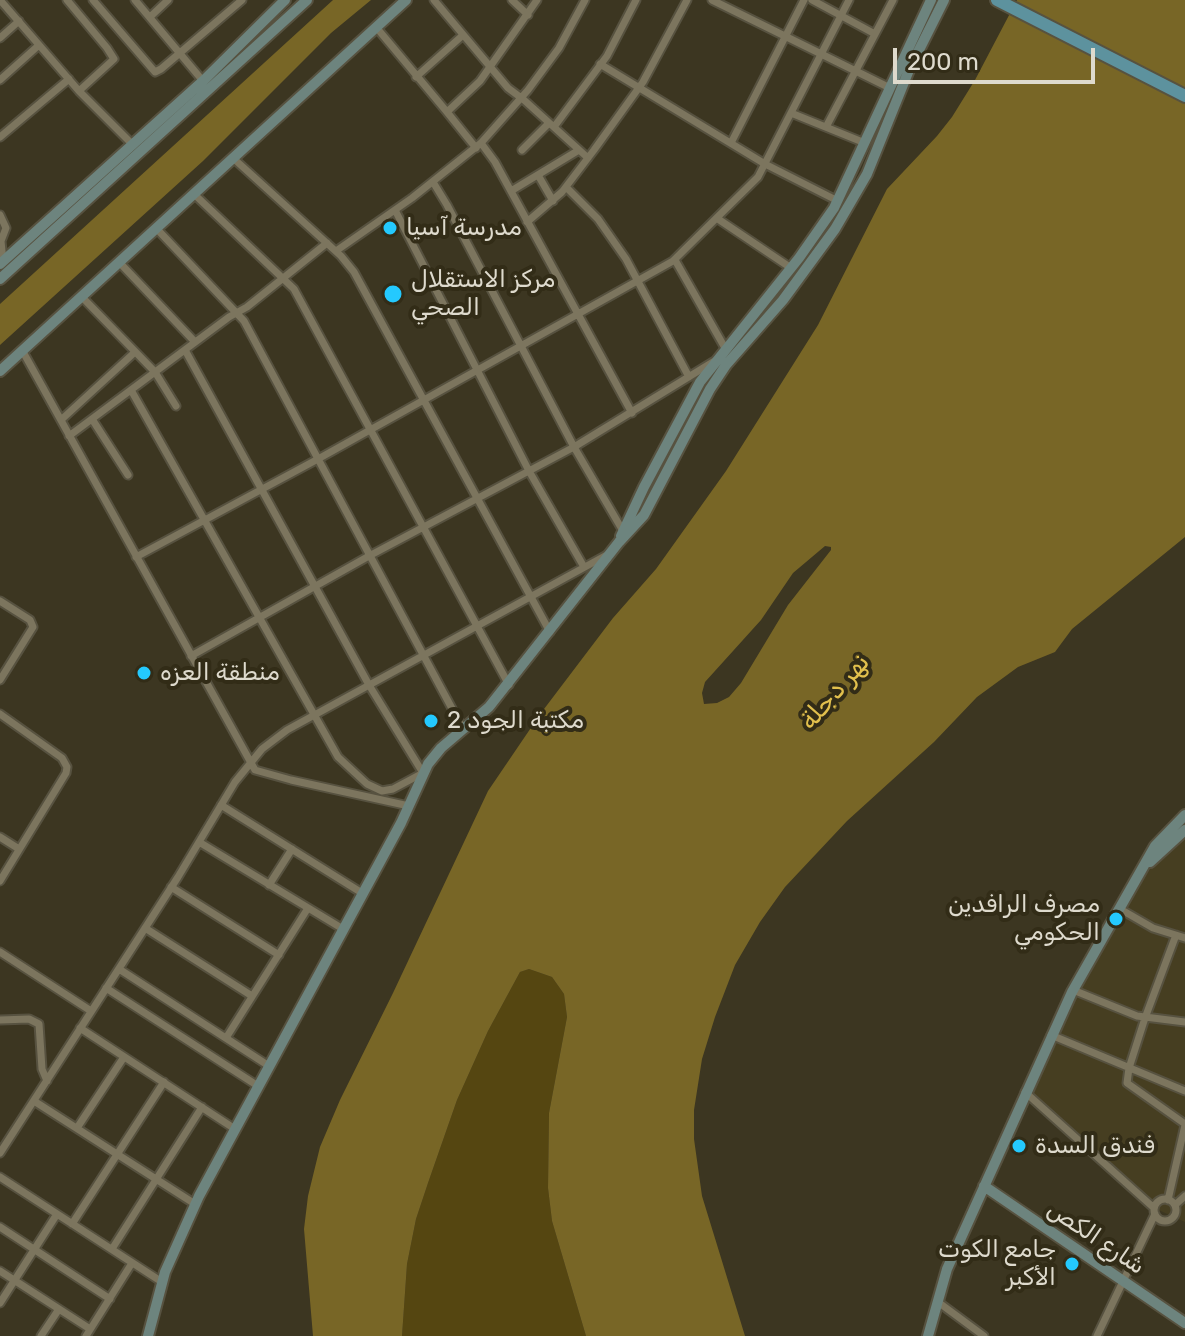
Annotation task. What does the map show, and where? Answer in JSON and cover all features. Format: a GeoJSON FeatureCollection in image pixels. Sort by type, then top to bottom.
{"type":"FeatureCollection","features":[{"type":"Feature","properties":{"kind":"main road"},"geometry":{"type":"LineString","coordinates":[[997,0],[1185,96]]}},
{"type":"Feature","properties":{"kind":"street"},"geometry":{"type":"LineString","coordinates":[[0,0],[79,91],[131,143]]}},
{"type":"Feature","properties":{"kind":"street"},"geometry":{"type":"LineString","coordinates":[[67,0],[114,59],[79,91]]}},
{"type":"Feature","properties":{"kind":"street"},"geometry":{"type":"LineString","coordinates":[[93,0],[155,72],[242,0]]}},
{"type":"Feature","properties":{"kind":"street"},"geometry":{"type":"LineString","coordinates":[[135,0],[203,81]]}},
{"type":"Feature","properties":{"kind":"street"},"geometry":{"type":"LineString","coordinates":[[1,261],[203,81],[285,0]]}},
{"type":"Feature","properties":{"kind":"street"},"geometry":{"type":"LineString","coordinates":[[0,279],[307,0]]}},
{"type":"Feature","properties":{"kind":"street"},"geometry":{"type":"LineString","coordinates":[[0,371],[406,0]]}},
{"type":"Feature","properties":{"kind":"street"},"geometry":{"type":"LineString","coordinates":[[434,0],[508,88],[588,158]]}},
{"type":"Feature","properties":{"kind":"street"},"geometry":{"type":"LineString","coordinates":[[512,0],[528,15]]}},
{"type":"Feature","properties":{"kind":"street"},"geometry":{"type":"LineString","coordinates":[[447,112],[464,98],[490,67],[537,0]]}},
{"type":"Feature","properties":{"kind":"street"},"geometry":{"type":"LineString","coordinates":[[336,251],[478,146],[521,98],[559,48],[585,0]]}},
{"type":"Feature","properties":{"kind":"street"},"geometry":{"type":"LineString","coordinates":[[522,150],[551,125],[600,64],[636,0]]}},
{"type":"Feature","properties":{"kind":"street"},"geometry":{"type":"LineString","coordinates":[[527,222],[553,201],[588,158],[638,87],[687,0]]}},
{"type":"Feature","properties":{"kind":"street"},"geometry":{"type":"LineString","coordinates":[[712,0],[890,88]]}},
{"type":"Feature","properties":{"kind":"street"},"geometry":{"type":"LineString","coordinates":[[731,143],[804,0]]}},
{"type":"Feature","properties":{"kind":"street"},"geometry":{"type":"LineString","coordinates":[[812,0],[875,34]]}},
{"type":"Feature","properties":{"kind":"street"},"geometry":{"type":"LineString","coordinates":[[136,557],[675,260],[754,183],[849,0]]}},
{"type":"Feature","properties":{"kind":"street"},"geometry":{"type":"LineString","coordinates":[[621,537],[644,515],[710,389],[726,365],[783,300],[835,229],[867,174],[890,88],[931,0]]}},
{"type":"Feature","properties":{"kind":"street"},"geometry":{"type":"LineString","coordinates":[[148,1336],[172,1252],[195,1204],[409,806],[423,773],[441,748],[489,707],[509,685],[621,537],[678,423],[715,361],[825,223],[944,0]]}},
{"type":"Feature","properties":{"kind":"street"},"geometry":{"type":"LineString","coordinates":[[150,17],[164,1]]}},
{"type":"Feature","properties":{"kind":"street"},"geometry":{"type":"LineString","coordinates":[[826,127],[890,1]]}},
{"type":"Feature","properties":{"kind":"street"},"geometry":{"type":"LineString","coordinates":[[273,12],[283,21]]}},
{"type":"Feature","properties":{"kind":"street"},"geometry":{"type":"LineString","coordinates":[[0,38],[19,21]]}},
{"type":"Feature","properties":{"kind":"street"},"geometry":{"type":"LineString","coordinates":[[376,27],[478,146],[511,191],[632,413]]}},
{"type":"Feature","properties":{"kind":"street"},"geometry":{"type":"LineString","coordinates":[[416,77],[463,35]]}},
{"type":"Feature","properties":{"kind":"street"},"geometry":{"type":"LineString","coordinates":[[0,80],[39,45]]}},
{"type":"Feature","properties":{"kind":"street"},"geometry":{"type":"LineString","coordinates":[[600,64],[765,164],[838,201]]}},
{"type":"Feature","properties":{"kind":"street"},"geometry":{"type":"LineString","coordinates":[[0,137],[69,79]]}},
{"type":"Feature","properties":{"kind":"street"},"geometry":{"type":"LineString","coordinates":[[791,113],[865,143]]}},
{"type":"Feature","properties":{"kind":"street"},"geometry":{"type":"LineString","coordinates":[[511,191],[579,150]]}},
{"type":"Feature","properties":{"kind":"street"},"geometry":{"type":"LineString","coordinates":[[233,158],[336,251],[354,272],[550,632]]}},
{"type":"Feature","properties":{"kind":"street"},"geometry":{"type":"LineString","coordinates":[[538,175],[553,201]]}},
{"type":"Feature","properties":{"kind":"street"},"geometry":{"type":"LineString","coordinates":[[433,182],[621,537]]}},
{"type":"Feature","properties":{"kind":"street"},"geometry":{"type":"LineString","coordinates":[[566,187],[610,235],[639,282],[689,377]]}},
{"type":"Feature","properties":{"kind":"street"},"geometry":{"type":"LineString","coordinates":[[194,194],[299,297],[509,685]]}},
{"type":"Feature","properties":{"kind":"street"},"geometry":{"type":"LineString","coordinates":[[395,210],[476,371],[584,567]]}},
{"type":"Feature","properties":{"kind":"street"},"geometry":{"type":"LineString","coordinates":[[0,215],[6,228],[1,241],[1,261]]}},
{"type":"Feature","properties":{"kind":"street"},"geometry":{"type":"LineString","coordinates":[[718,219],[791,268]]}},
{"type":"Feature","properties":{"kind":"street"},"geometry":{"type":"LineString","coordinates":[[156,228],[238,312],[463,729]]}},
{"type":"Feature","properties":{"kind":"street"},"geometry":{"type":"LineString","coordinates":[[69,436],[327,243]]}},
{"type":"Feature","properties":{"kind":"street"},"geometry":{"type":"LineString","coordinates":[[675,260],[725,348]]}},
{"type":"Feature","properties":{"kind":"street"},"geometry":{"type":"LineString","coordinates":[[119,262],[195,342]]}},
{"type":"Feature","properties":{"kind":"street"},"geometry":{"type":"LineString","coordinates":[[81,296],[155,372],[176,406]]}},
{"type":"Feature","properties":{"kind":"street"},"geometry":{"type":"LineString","coordinates":[[22,350],[250,764],[262,774],[409,806]]}},
{"type":"Feature","properties":{"kind":"street"},"geometry":{"type":"LineString","coordinates":[[185,350],[369,685],[423,773]]}},
{"type":"Feature","properties":{"kind":"street"},"geometry":{"type":"LineString","coordinates":[[61,420],[135,352]]}},
{"type":"Feature","properties":{"kind":"street"},"geometry":{"type":"LineString","coordinates":[[191,656],[369,556],[574,447],[715,361]]}},
{"type":"Feature","properties":{"kind":"street"},"geometry":{"type":"LineString","coordinates":[[131,390],[338,757],[371,787],[382,791],[393,789],[423,773]]}},
{"type":"Feature","properties":{"kind":"street"},"geometry":{"type":"LineString","coordinates":[[92,419],[128,475]]}},
{"type":"Feature","properties":{"kind":"street"},"geometry":{"type":"LineString","coordinates":[[0,1153],[221,805],[250,764],[273,740],[610,553]]}},
{"type":"Feature","properties":{"kind":"street"},"geometry":{"type":"LineString","coordinates":[[0,601],[30,620],[33,627],[0,680]]}},
{"type":"Feature","properties":{"kind":"street"},"geometry":{"type":"LineString","coordinates":[[0,662],[8,667]]}},
{"type":"Feature","properties":{"kind":"street"},"geometry":{"type":"LineString","coordinates":[[0,714],[62,758],[67,767],[0,881]]}},
{"type":"Feature","properties":{"kind":"street"},"geometry":{"type":"LineString","coordinates":[[221,805],[362,893]]}},
{"type":"Feature","properties":{"kind":"street"},"geometry":{"type":"LineString","coordinates":[[928,1336],[947,1269],[1073,990],[1155,846],[1185,815]]}},
{"type":"Feature","properties":{"kind":"street"},"geometry":{"type":"LineString","coordinates":[[1143,869],[1184,832]]}},
{"type":"Feature","properties":{"kind":"street"},"geometry":{"type":"LineString","coordinates":[[0,837],[19,849]]}},
{"type":"Feature","properties":{"kind":"street"},"geometry":{"type":"LineString","coordinates":[[199,842],[343,929]]}},
{"type":"Feature","properties":{"kind":"street"},"geometry":{"type":"LineString","coordinates":[[269,885],[292,849]]}},
{"type":"Feature","properties":{"kind":"street"},"geometry":{"type":"LineString","coordinates":[[171,887],[279,955]]}},
{"type":"Feature","properties":{"kind":"street"},"geometry":{"type":"LineString","coordinates":[[226,1038],[308,908]]}},
{"type":"Feature","properties":{"kind":"street"},"geometry":{"type":"LineString","coordinates":[[1025,1092],[1155,1211],[1159,1219],[1166,1221],[1173,1206],[1185,1125],[1127,1083],[1145,1018],[1181,937],[1153,928],[1120,909]]}},
{"type":"Feature","properties":{"kind":"street"},"geometry":{"type":"LineString","coordinates":[[145,928],[252,996]]}},
{"type":"Feature","properties":{"kind":"street"},"geometry":{"type":"LineString","coordinates":[[0,952],[91,1011]]}},
{"type":"Feature","properties":{"kind":"street"},"geometry":{"type":"LineString","coordinates":[[119,969],[269,1066]]}},
{"type":"Feature","properties":{"kind":"street"},"geometry":{"type":"LineString","coordinates":[[106,988],[258,1086]]}},
{"type":"Feature","properties":{"kind":"street"},"geometry":{"type":"LineString","coordinates":[[1073,990],[1145,1018],[1185,1022]]}},
{"type":"Feature","properties":{"kind":"street"},"geometry":{"type":"LineString","coordinates":[[0,1020],[29,1019],[39,1024],[42,1069],[47,1081]]}},
{"type":"Feature","properties":{"kind":"street"},"geometry":{"type":"LineString","coordinates":[[80,1028],[235,1129]]}},
{"type":"Feature","properties":{"kind":"street"},"geometry":{"type":"LineString","coordinates":[[1051,1035],[1185,1091]]}},
{"type":"Feature","properties":{"kind":"street"},"geometry":{"type":"LineString","coordinates":[[77,1128],[124,1057]]}},
{"type":"Feature","properties":{"kind":"street"},"geometry":{"type":"LineString","coordinates":[[72,1224],[164,1082]]}},
{"type":"Feature","properties":{"kind":"street"},"geometry":{"type":"LineString","coordinates":[[34,1101],[195,1204]]}},
{"type":"Feature","properties":{"kind":"street"},"geometry":{"type":"LineString","coordinates":[[112,1249],[202,1107]]}},
{"type":"Feature","properties":{"kind":"street"},"geometry":{"type":"LineString","coordinates":[[0,1177],[162,1282]]}},
{"type":"Feature","properties":{"kind":"street","name":"شارع الكص"},"geometry":{"type":"LineString","coordinates":[[984,1186],[1185,1323]]}},
{"type":"Feature","properties":{"kind":"street"},"geometry":{"type":"LineString","coordinates":[[1173,1206],[1185,1196]]}},
{"type":"Feature","properties":{"kind":"street"},"geometry":{"type":"LineString","coordinates":[[1097,1336],[1159,1201],[1173,1206],[1185,1218]]}},
{"type":"Feature","properties":{"kind":"street"},"geometry":{"type":"LineString","coordinates":[[1,1299],[57,1214]]}},
{"type":"Feature","properties":{"kind":"street"},"geometry":{"type":"LineString","coordinates":[[0,1227],[110,1299]]}},
{"type":"Feature","properties":{"kind":"street"},"geometry":{"type":"LineString","coordinates":[[0,1271],[59,1309],[88,1333],[132,1263]]}},
{"type":"Feature","properties":{"kind":"street"},"geometry":{"type":"LineString","coordinates":[[938,1302],[984,1336]]}},
{"type":"Feature","properties":{"kind":"street"},"geometry":{"type":"LineString","coordinates":[[41,1336],[59,1309]]}},
{"type":"Feature","properties":{"kind":"shaded area"},"geometry":{"type":"Polygon","coordinates":[[[1185,832],[1185,1222],[1154,1208],[1025,1092],[1073,990],[1125,904],[1169,843],[1185,832]]]}},
{"type":"Feature","properties":{"kind":"shaded area"},"geometry":{"type":"Polygon","coordinates":[[[529,969],[552,977],[564,994],[567,1017],[549,1113],[548,1188],[552,1221],[586,1336],[402,1336],[407,1264],[416,1219],[428,1183],[457,1100],[488,1031],[520,972],[529,969]]]}},
{"type":"Feature","properties":{"kind":"water"},"geometry":{"type":"Polygon","coordinates":[[[333,0],[371,0],[331,33],[203,161],[0,345],[0,304],[333,0]]]}},
{"type":"Feature","properties":{"kind":"water","name":"نهر دجلة"},"geometry":{"type":"Polygon","coordinates":[[[1017,0],[1185,0],[1185,537],[1072,629],[1055,652],[1018,667],[977,697],[934,742],[847,821],[785,887],[735,965],[702,1059],[694,1110],[694,1139],[702,1196],[745,1336],[586,1336],[552,1221],[548,1188],[549,1113],[567,1017],[564,994],[552,977],[529,969],[520,972],[488,1031],[457,1100],[428,1183],[416,1219],[407,1264],[402,1336],[313,1336],[304,1229],[320,1147],[488,791],[541,713],[613,618],[656,569],[726,471],[818,325],[887,189],[937,136],[975,80],[1017,0]],[[825,546],[793,573],[761,620],[705,682],[702,693],[704,704],[717,703],[729,697],[741,683],[788,605],[831,547],[825,546]]]}},
{"type":"Feature","properties":{"kind":"place","name":"مدرسة آسيا"},"geometry":{"type":"Point","coordinates":[390,228]}},
{"type":"Feature","properties":{"kind":"place","name":"مركز الاستقلال الصحي"},"geometry":{"type":"Point","coordinates":[393,294]}},
{"type":"Feature","properties":{"kind":"place","name":"منطقة العزه"},"geometry":{"type":"Point","coordinates":[144,673]}},
{"type":"Feature","properties":{"kind":"place","name":"مكتبة الجود 2"},"geometry":{"type":"Point","coordinates":[431,721]}},
{"type":"Feature","properties":{"kind":"place","name":"مصرف الرافدين الحكومي"},"geometry":{"type":"Point","coordinates":[1116,919]}},
{"type":"Feature","properties":{"kind":"place","name":"فندق السدة"},"geometry":{"type":"Point","coordinates":[1019,1146]}},
{"type":"Feature","properties":{"kind":"place","name":"جامع الكوت الأكبر"},"geometry":{"type":"Point","coordinates":[1072,1264]}}]}
